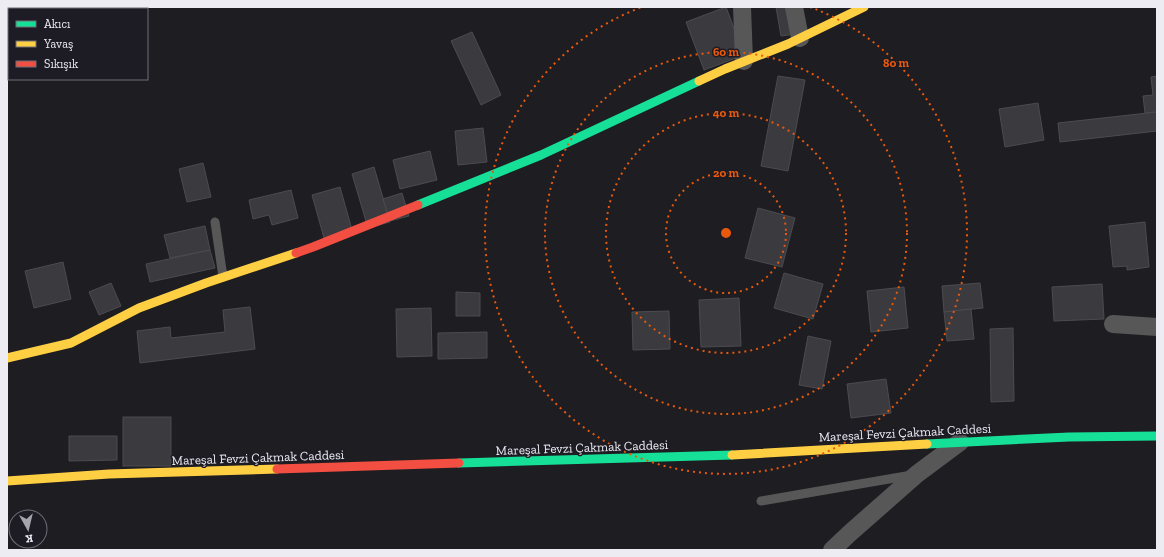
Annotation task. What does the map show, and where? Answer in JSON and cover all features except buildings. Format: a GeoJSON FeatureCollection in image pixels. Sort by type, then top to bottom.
{"type":"FeatureCollection","features":[{"type":"Feature","properties":{"kind":"street"},"geometry":{"type":"LineString","coordinates":[[742,7],[744,61]]}},
{"type":"Feature","properties":{"kind":"street"},"geometry":{"type":"LineString","coordinates":[[794,7],[800,38]]}},
{"type":"Feature","properties":{"kind":"street"},"geometry":{"type":"LineString","coordinates":[[7,358],[71,343],[139,308],[223,277],[313,247],[541,155],[725,69],[800,38],[864,7]]}},
{"type":"Feature","properties":{"kind":"street"},"geometry":{"type":"LineString","coordinates":[[1113,324],[1157,327]]}},
{"type":"Feature","properties":{"kind":"street","name":"Mareşal Fevzi Çakmak Caddesi"},"geometry":{"type":"LineString","coordinates":[[7,481],[117,474],[707,456],[1069,437],[1157,436]]}},
{"type":"Feature","properties":{"kind":"street"},"geometry":{"type":"LineString","coordinates":[[832,550],[917,474],[960,442]]}},
{"type":"Feature","properties":{"kind":"lane"},"geometry":{"type":"LineString","coordinates":[[215,222],[223,277]]}},
{"type":"Feature","properties":{"kind":"lane"},"geometry":{"type":"LineString","coordinates":[[761,501],[917,474]]}},
{"type":"Feature","properties":{"kind":"traffic: fast"},"geometry":{"type":"LineString","coordinates":[[418,205],[541,155],[699,81]]}},
{"type":"Feature","properties":{"kind":"traffic: fast"},"geometry":{"type":"LineString","coordinates":[[927,444],[1069,437],[1157,436]]}},
{"type":"Feature","properties":{"kind":"traffic: fast"},"geometry":{"type":"LineString","coordinates":[[459,463],[732,455]]}},
{"type":"Feature","properties":{"kind":"traffic: slow"},"geometry":{"type":"LineString","coordinates":[[699,81],[788,44],[864,7]]}},
{"type":"Feature","properties":{"kind":"traffic: slow"},"geometry":{"type":"LineString","coordinates":[[7,358],[71,343],[139,308],[206,283],[296,253]]}},
{"type":"Feature","properties":{"kind":"traffic: slow"},"geometry":{"type":"LineString","coordinates":[[732,455],[927,444]]}},
{"type":"Feature","properties":{"kind":"traffic: slow"},"geometry":{"type":"LineString","coordinates":[[7,481],[109,474],[277,469]]}},
{"type":"Feature","properties":{"kind":"traffic: jam"},"geometry":{"type":"LineString","coordinates":[[296,253],[418,205]]}},
{"type":"Feature","properties":{"kind":"traffic: jam"},"geometry":{"type":"LineString","coordinates":[[277,469],[459,463]]}}]}
